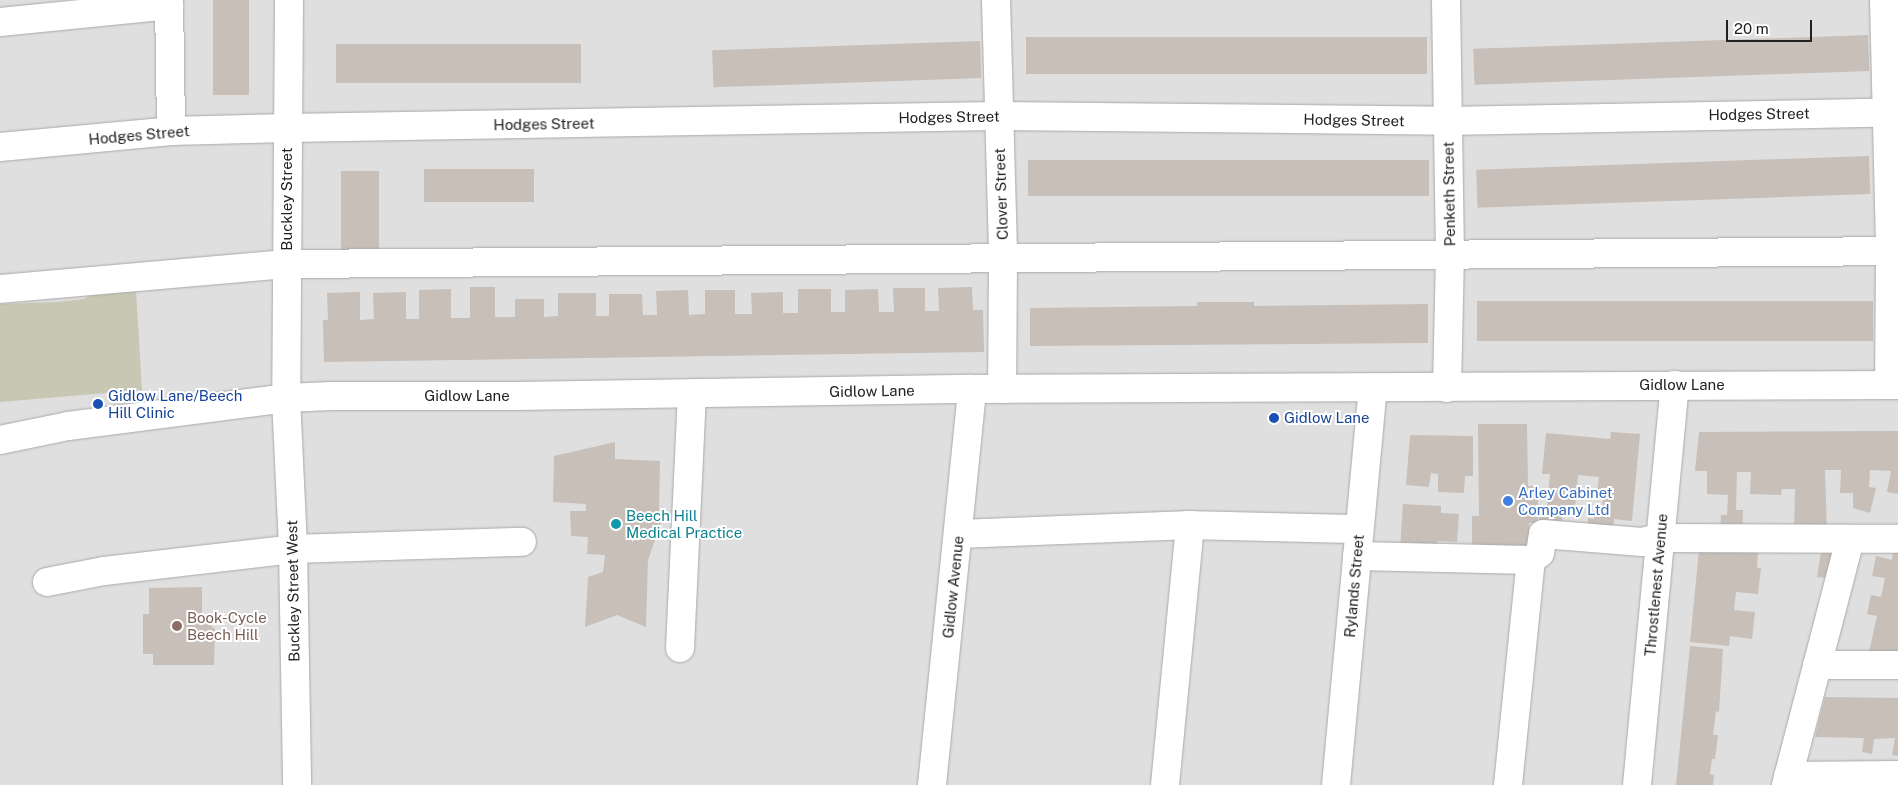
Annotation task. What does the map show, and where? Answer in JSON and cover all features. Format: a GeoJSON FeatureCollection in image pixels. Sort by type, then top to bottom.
{"type":"FeatureCollection","features":[{"type":"Feature","properties":{"kind":"street","name":"Buckley Street"},"geometry":{"type":"LineString","coordinates":[[286,398],[289,0]]}},
{"type":"Feature","properties":{"kind":"street","name":"Clover Street"},"geometry":{"type":"LineString","coordinates":[[996,0],[1003,258],[1002,389]]}},
{"type":"Feature","properties":{"kind":"street","name":"Penketh Street"},"geometry":{"type":"LineString","coordinates":[[1446,0],[1450,255],[1447,388]]}},
{"type":"Feature","properties":{"kind":"street"},"geometry":{"type":"LineString","coordinates":[[1884,0],[1892,112],[1893,385]]}},
{"type":"Feature","properties":{"kind":"street"},"geometry":{"type":"LineString","coordinates":[[0,22],[169,2],[171,131]]}},
{"type":"Feature","properties":{"kind":"street","name":"Hodges Street"},"geometry":{"type":"LineString","coordinates":[[0,147],[171,131],[287,128],[998,116],[1447,120],[1892,112]]}},
{"type":"Feature","properties":{"kind":"street"},"geometry":{"type":"LineString","coordinates":[[0,289],[287,264],[1894,250]]}},
{"type":"Feature","properties":{"kind":"street","name":"Throstlenest Avenue"},"geometry":{"type":"LineString","coordinates":[[1637,785],[1675,385]]}},
{"type":"Feature","properties":{"kind":"street","name":"Gidlow Lane"},"geometry":{"type":"LineString","coordinates":[[0,440],[68,426],[286,398],[972,389],[1893,385]]}},
{"type":"Feature","properties":{"kind":"street","name":"Rylands Street"},"geometry":{"type":"LineString","coordinates":[[1336,785],[1373,388]]}},
{"type":"Feature","properties":{"kind":"street","name":"Gidlow Avenue"},"geometry":{"type":"LineString","coordinates":[[932,785],[959,534],[972,389]]}},
{"type":"Feature","properties":{"kind":"street"},"geometry":{"type":"LineString","coordinates":[[680,648],[692,393]]}},
{"type":"Feature","properties":{"kind":"street","name":"Buckley Street West"},"geometry":{"type":"LineString","coordinates":[[286,398],[293,548],[297,785]]}},
{"type":"Feature","properties":{"kind":"street"},"geometry":{"type":"LineString","coordinates":[[1165,785],[1190,525]]}},
{"type":"Feature","properties":{"kind":"street"},"geometry":{"type":"LineString","coordinates":[[959,534],[1190,525],[1531,560],[1540,554],[1542,534],[1642,542],[1660,538],[1898,539]]}},
{"type":"Feature","properties":{"kind":"street"},"geometry":{"type":"LineString","coordinates":[[1850,539],[1787,780],[1898,775]]}},
{"type":"Feature","properties":{"kind":"street"},"geometry":{"type":"LineString","coordinates":[[47,582],[104,571],[293,548],[522,542]]}},
{"type":"Feature","properties":{"kind":"street"},"geometry":{"type":"LineString","coordinates":[[1508,785],[1531,560]]}},
{"type":"Feature","properties":{"kind":"street"},"geometry":{"type":"LineString","coordinates":[[1818,666],[1898,665]]}},
{"type":"Feature","properties":{"kind":"shaded area"},"geometry":{"type":"Polygon","coordinates":[[[0,0],[1898,0],[1898,785],[0,785],[0,0]]]}},
{"type":"Feature","properties":{"kind":"shaded area"},"geometry":{"type":"Polygon","coordinates":[[[136,290],[142,390],[0,402],[0,304],[58,302],[84,299],[91,295],[136,290]]]}},
{"type":"Feature","properties":{"kind":"building"},"geometry":{"type":"Polygon","coordinates":[[[213,0],[249,0],[249,95],[213,95],[213,0]]]}},
{"type":"Feature","properties":{"kind":"building"},"geometry":{"type":"Polygon","coordinates":[[[1868,35],[1869,71],[1474,85],[1473,49],[1868,35]]]}},
{"type":"Feature","properties":{"kind":"building"},"geometry":{"type":"Polygon","coordinates":[[[1026,37],[1427,37],[1427,74],[1026,74],[1026,37]]]}},
{"type":"Feature","properties":{"kind":"building"},"geometry":{"type":"Polygon","coordinates":[[[980,41],[981,78],[713,87],[712,50],[980,41]]]}},
{"type":"Feature","properties":{"kind":"building"},"geometry":{"type":"Polygon","coordinates":[[[336,44],[581,44],[581,83],[336,83],[336,44]]]}},
{"type":"Feature","properties":{"kind":"building"},"geometry":{"type":"Polygon","coordinates":[[[1869,156],[1870,194],[1478,208],[1476,170],[1869,156]]]}},
{"type":"Feature","properties":{"kind":"building"},"geometry":{"type":"Polygon","coordinates":[[[1028,160],[1429,160],[1429,196],[1028,196],[1028,160]]]}},
{"type":"Feature","properties":{"kind":"building"},"geometry":{"type":"Polygon","coordinates":[[[424,169],[534,169],[534,202],[424,202],[424,169]]]}},
{"type":"Feature","properties":{"kind":"building"},"geometry":{"type":"Polygon","coordinates":[[[341,171],[379,171],[379,254],[341,254],[341,171]]]}},
{"type":"Feature","properties":{"kind":"building"},"geometry":{"type":"Polygon","coordinates":[[[470,287],[495,287],[495,317],[515,317],[515,299],[544,299],[544,317],[558,316],[558,293],[596,293],[596,316],[609,316],[609,294],[642,294],[643,315],[657,315],[656,291],[688,290],[689,315],[705,314],[705,290],[735,290],[735,314],[752,314],[751,293],[783,292],[783,313],[798,313],[798,289],[831,289],[831,312],[845,312],[845,290],[878,289],[879,312],[894,312],[893,288],[925,288],[925,311],[939,311],[938,288],[972,287],[973,310],[983,310],[984,352],[324,362],[323,320],[328,320],[327,293],[360,292],[360,320],[374,319],[373,293],[406,292],[406,319],[419,319],[419,290],[451,289],[451,318],[470,318],[470,287]]]}},
{"type":"Feature","properties":{"kind":"building"},"geometry":{"type":"Polygon","coordinates":[[[1477,301],[1873,301],[1873,341],[1477,341],[1477,301]]]}},
{"type":"Feature","properties":{"kind":"building"},"geometry":{"type":"Polygon","coordinates":[[[1197,302],[1254,302],[1254,306],[1428,304],[1428,343],[1030,346],[1030,308],[1197,306],[1197,302]]]}},
{"type":"Feature","properties":{"kind":"building","name":"Arley Cabinet Company Ltd"},"geometry":{"type":"Polygon","coordinates":[[[1478,424],[1527,424],[1528,486],[1538,486],[1538,523],[1529,523],[1529,552],[1472,552],[1472,516],[1479,516],[1478,424]]]}},
{"type":"Feature","properties":{"kind":"building"},"geometry":{"type":"Polygon","coordinates":[[[1898,431],[1898,494],[1887,492],[1891,471],[1870,470],[1869,487],[1876,488],[1870,513],[1853,508],[1853,493],[1840,493],[1841,470],[1825,470],[1827,532],[1794,531],[1795,489],[1782,489],[1781,495],[1750,494],[1751,472],[1737,472],[1736,510],[1743,510],[1742,536],[1720,535],[1721,515],[1727,515],[1728,495],[1707,494],[1707,471],[1695,471],[1699,432],[1898,431]]]}},
{"type":"Feature","properties":{"kind":"building"},"geometry":{"type":"Polygon","coordinates":[[[1611,432],[1640,434],[1632,521],[1614,519],[1612,538],[1587,535],[1588,518],[1594,519],[1594,512],[1602,513],[1603,494],[1597,494],[1599,477],[1578,475],[1575,508],[1563,507],[1561,532],[1538,529],[1540,506],[1547,507],[1550,474],[1542,474],[1546,433],[1610,439],[1611,432]]]}},
{"type":"Feature","properties":{"kind":"building"},"geometry":{"type":"Polygon","coordinates":[[[1410,435],[1473,436],[1473,476],[1465,476],[1464,493],[1438,492],[1438,474],[1431,473],[1429,487],[1406,485],[1410,435]]]}},
{"type":"Feature","properties":{"kind":"building","name":"Beech Hill Medical Practice"},"geometry":{"type":"Polygon","coordinates":[[[615,442],[615,459],[660,461],[659,512],[665,512],[648,560],[646,627],[617,615],[585,627],[588,577],[603,572],[605,555],[587,554],[588,537],[571,536],[570,511],[586,511],[586,504],[553,502],[554,456],[615,442]]]}},
{"type":"Feature","properties":{"kind":"building"},"geometry":{"type":"Polygon","coordinates":[[[1403,504],[1441,506],[1441,513],[1459,514],[1457,542],[1437,541],[1437,548],[1400,549],[1403,504]]]}},
{"type":"Feature","properties":{"kind":"building"},"geometry":{"type":"Polygon","coordinates":[[[1699,550],[1758,551],[1757,568],[1761,568],[1758,594],[1736,592],[1734,610],[1755,612],[1752,639],[1730,636],[1729,646],[1690,642],[1699,550]]]}},
{"type":"Feature","properties":{"kind":"building"},"geometry":{"type":"Polygon","coordinates":[[[1893,551],[1898,551],[1898,651],[1869,652],[1877,616],[1867,614],[1871,595],[1881,597],[1885,578],[1872,576],[1876,556],[1892,560],[1893,551]]]}},
{"type":"Feature","properties":{"kind":"building"},"geometry":{"type":"Polygon","coordinates":[[[1821,552],[1840,552],[1836,579],[1817,577],[1821,552]]]}},
{"type":"Feature","properties":{"kind":"building","name":"Book-Cycle Beech Hill"},"geometry":{"type":"Polygon","coordinates":[[[202,587],[202,622],[206,622],[215,629],[214,665],[153,665],[153,654],[143,654],[143,614],[149,614],[149,588],[202,587]]]}},
{"type":"Feature","properties":{"kind":"building"},"geometry":{"type":"Polygon","coordinates":[[[1690,646],[1723,649],[1719,712],[1716,711],[1713,735],[1718,735],[1715,759],[1712,759],[1710,774],[1714,775],[1713,785],[1676,785],[1690,646]]]}},
{"type":"Feature","properties":{"kind":"building"},"geometry":{"type":"Polygon","coordinates":[[[1825,697],[1898,698],[1898,756],[1892,755],[1895,738],[1874,739],[1872,754],[1862,752],[1864,738],[1815,737],[1825,697]]]}},
{"type":"Feature","properties":{"kind":"place","name":"Gidlow Lane/Beech Hill Clinic"},"geometry":{"type":"Point","coordinates":[98,404]}},
{"type":"Feature","properties":{"kind":"place","name":"Gidlow Lane"},"geometry":{"type":"Point","coordinates":[1274,418]}},
{"type":"Feature","properties":{"kind":"place","name":"Arley Cabinet Company Ltd"},"geometry":{"type":"Point","coordinates":[1508,501]}},
{"type":"Feature","properties":{"kind":"place","name":"Beech Hill Medical Practice"},"geometry":{"type":"Point","coordinates":[616,524]}},
{"type":"Feature","properties":{"kind":"place","name":"Book-Cycle Beech Hill"},"geometry":{"type":"Point","coordinates":[177,626]}}]}
